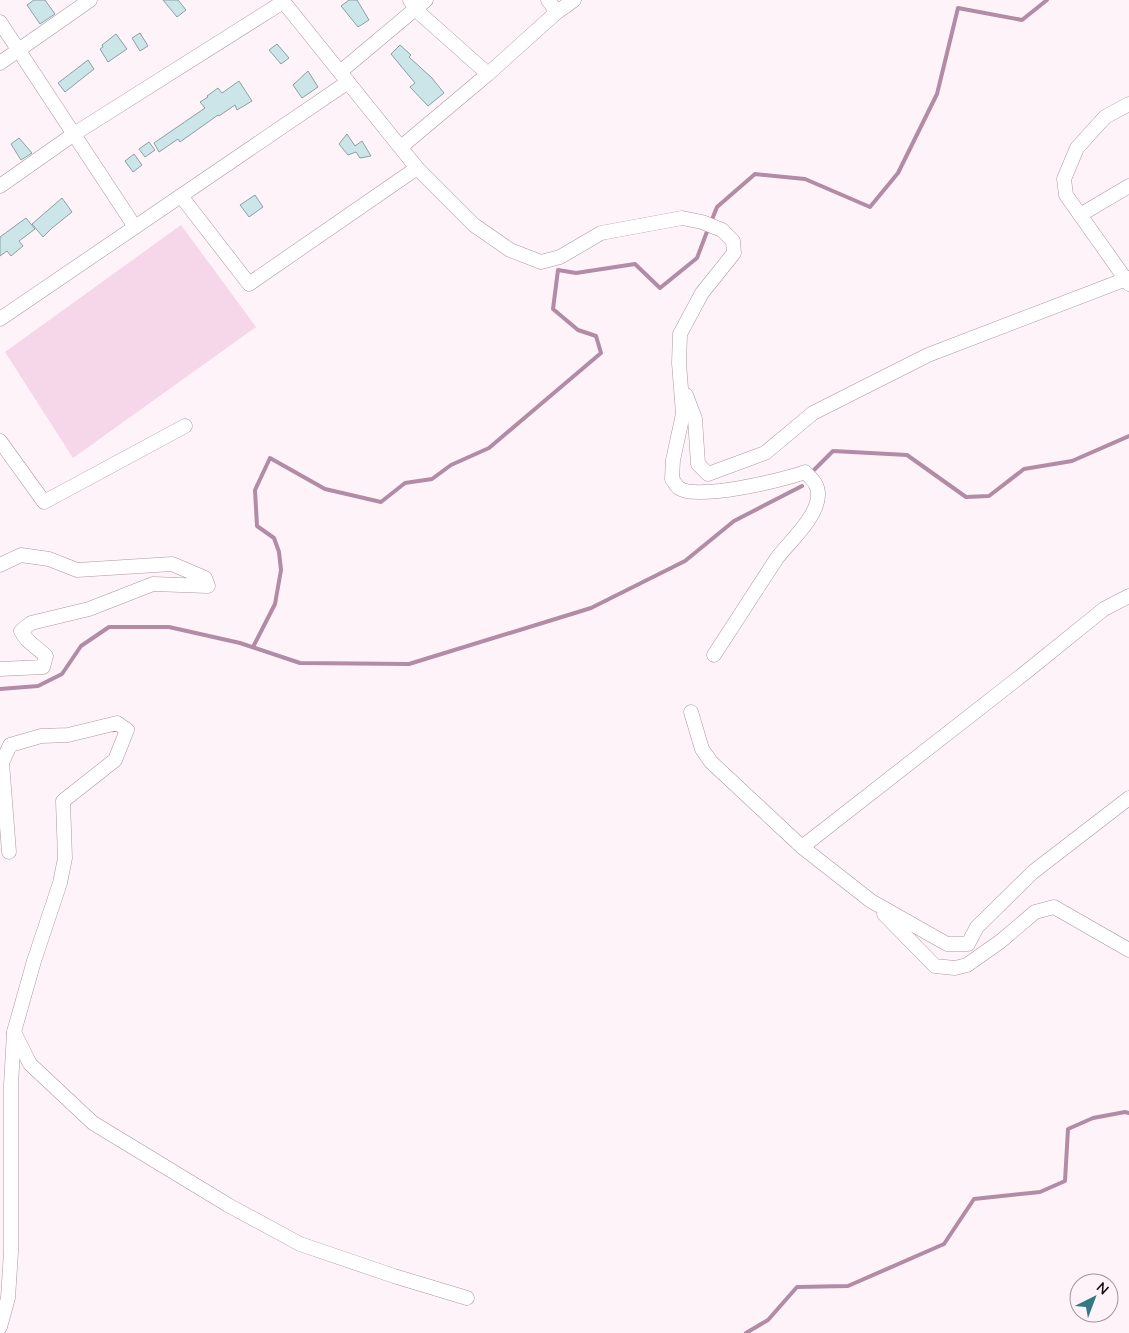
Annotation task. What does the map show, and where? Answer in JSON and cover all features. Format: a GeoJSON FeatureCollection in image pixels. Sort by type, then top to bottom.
{"type":"FeatureCollection","features":[{"type":"Feature","properties":{"kind":"street"},"geometry":{"type":"LineString","coordinates":[[0,63],[90,0]]}},
{"type":"Feature","properties":{"kind":"street"},"geometry":{"type":"LineString","coordinates":[[548,0],[557,12]]}},
{"type":"Feature","properties":{"kind":"street"},"geometry":{"type":"LineString","coordinates":[[401,147],[488,74],[557,12],[574,0]]}},
{"type":"Feature","properties":{"kind":"street"},"geometry":{"type":"LineString","coordinates":[[0,186],[74,134],[283,1],[417,168],[474,225],[510,250],[541,262],[560,257],[601,233],[682,218],[702,222],[722,230],[733,241],[734,253],[702,294],[680,334],[680,378],[683,414],[673,460],[672,479],[680,488],[696,493],[741,488],[788,479],[805,472],[816,483],[818,496],[813,511],[799,534],[779,556],[714,655]]}},
{"type":"Feature","properties":{"kind":"street"},"geometry":{"type":"LineString","coordinates":[[0,319],[181,196],[344,77],[417,3],[488,74]]}},
{"type":"Feature","properties":{"kind":"street"},"geometry":{"type":"LineString","coordinates":[[0,22],[135,227]]}},
{"type":"Feature","properties":{"kind":"street"},"geometry":{"type":"LineString","coordinates":[[680,378],[695,419],[698,464],[708,474],[765,453],[813,413],[928,355],[1128,281],[1066,195],[1064,179],[1077,148],[1105,117],[1129,104]]}},
{"type":"Feature","properties":{"kind":"street"},"geometry":{"type":"LineString","coordinates":[[181,196],[249,284],[417,168]]}},
{"type":"Feature","properties":{"kind":"street"},"geometry":{"type":"LineString","coordinates":[[1080,215],[1129,186]]}},
{"type":"Feature","properties":{"kind":"street"},"geometry":{"type":"LineString","coordinates":[[2,448],[44,502],[185,426]]}},
{"type":"Feature","properties":{"kind":"street"},"geometry":{"type":"LineString","coordinates":[[0,565],[21,555],[49,559],[77,570],[172,564],[206,578],[208,586],[153,584],[89,609],[31,623],[21,631],[24,639],[46,656],[43,667],[0,669]]}},
{"type":"Feature","properties":{"kind":"street"},"geometry":{"type":"LineString","coordinates":[[802,846],[1104,609],[1129,596]]}},
{"type":"Feature","properties":{"kind":"street"},"geometry":{"type":"LineString","coordinates":[[691,712],[702,749],[711,762],[802,846],[872,901],[935,966],[956,968],[967,965],[1035,912],[1054,907],[1129,950]]}},
{"type":"Feature","properties":{"kind":"street"},"geometry":{"type":"LineString","coordinates":[[0,1327],[8,1298],[10,1270],[11,1085],[14,1032],[34,961],[60,883],[65,858],[64,801],[115,760],[127,730],[117,723],[68,735],[41,736],[10,745],[2,763],[9,852]]}},
{"type":"Feature","properties":{"kind":"street"},"geometry":{"type":"LineString","coordinates":[[872,901],[947,944],[968,944],[978,926],[1032,872],[1129,798]]}},
{"type":"Feature","properties":{"kind":"street"},"geometry":{"type":"LineString","coordinates":[[14,1032],[30,1064],[93,1122],[228,1205],[300,1244],[371,1269],[467,1298]]}},
{"type":"Feature","properties":{"kind":"shaded area"},"geometry":{"type":"Polygon","coordinates":[[[181,225],[256,327],[73,458],[5,352],[181,225]]]}},
{"type":"Feature","properties":{"kind":"building"},"geometry":{"type":"Polygon","coordinates":[[[34,0],[45,0],[55,14],[40,24],[27,5],[34,0]]]}},
{"type":"Feature","properties":{"kind":"building"},"geometry":{"type":"Polygon","coordinates":[[[163,0],[178,0],[186,10],[177,17],[163,0]]]}},
{"type":"Feature","properties":{"kind":"building"},"geometry":{"type":"Polygon","coordinates":[[[349,0],[357,0],[369,20],[358,27],[341,6],[349,0]]]}},
{"type":"Feature","properties":{"kind":"building"},"geometry":{"type":"Polygon","coordinates":[[[140,33],[148,46],[140,51],[132,38],[140,33]]]}},
{"type":"Feature","properties":{"kind":"building"},"geometry":{"type":"Polygon","coordinates":[[[116,34],[127,49],[108,62],[100,49],[103,47],[102,45],[116,34]]]}},
{"type":"Feature","properties":{"kind":"building"},"geometry":{"type":"Polygon","coordinates":[[[277,44],[289,58],[281,64],[269,50],[277,44]]]}},
{"type":"Feature","properties":{"kind":"building"},"geometry":{"type":"Polygon","coordinates":[[[400,45],[444,93],[428,106],[410,87],[415,83],[391,54],[400,45]]]}},
{"type":"Feature","properties":{"kind":"building"},"geometry":{"type":"Polygon","coordinates":[[[88,60],[94,69],[65,92],[58,83],[88,60]]]}},
{"type":"Feature","properties":{"kind":"building"},"geometry":{"type":"Polygon","coordinates":[[[308,71],[318,87],[302,98],[293,85],[308,71]]]}},
{"type":"Feature","properties":{"kind":"building"},"geometry":{"type":"Polygon","coordinates":[[[239,81],[252,101],[237,110],[235,105],[180,142],[178,139],[159,152],[154,143],[205,108],[200,102],[218,88],[222,93],[239,81]]]}},
{"type":"Feature","properties":{"kind":"building"},"geometry":{"type":"Polygon","coordinates":[[[347,134],[355,146],[362,141],[371,156],[360,158],[356,152],[348,155],[339,144],[347,134]]]}},
{"type":"Feature","properties":{"kind":"building"},"geometry":{"type":"Polygon","coordinates":[[[19,138],[32,153],[21,160],[11,144],[19,138]]]}},
{"type":"Feature","properties":{"kind":"building"},"geometry":{"type":"Polygon","coordinates":[[[149,142],[155,150],[145,157],[139,149],[149,142]]]}},
{"type":"Feature","properties":{"kind":"building"},"geometry":{"type":"Polygon","coordinates":[[[134,154],[142,165],[133,172],[125,161],[134,154]]]}},
{"type":"Feature","properties":{"kind":"building"},"geometry":{"type":"Polygon","coordinates":[[[255,195],[263,207],[249,217],[240,205],[255,195]]]}},
{"type":"Feature","properties":{"kind":"building"},"geometry":{"type":"Polygon","coordinates":[[[62,198],[72,212],[43,237],[32,224],[62,198]]]}},
{"type":"Feature","properties":{"kind":"building"},"geometry":{"type":"Polygon","coordinates":[[[26,218],[35,229],[19,241],[23,246],[11,256],[7,251],[0,256],[0,237],[26,218]]]}},
{"type":"Feature","properties":{"kind":"waterway"},"geometry":{"type":"LineString","coordinates":[[711,222],[717,207],[755,174],[805,179],[870,207],[898,173],[937,94],[958,8],[1022,20],[1047,0]]}},
{"type":"Feature","properties":{"kind":"waterway"},"geometry":{"type":"LineString","coordinates":[[253,647],[275,604],[281,570],[279,552],[274,538],[257,526],[255,490],[270,458],[325,489],[381,502],[405,483],[432,479],[451,465],[489,448],[601,353],[596,336],[578,330],[553,309],[558,270],[576,273],[635,264],[660,288],[697,258],[708,229]]}},
{"type":"Feature","properties":{"kind":"waterway"},"geometry":{"type":"LineString","coordinates":[[814,470],[833,451],[907,455],[966,497],[989,496],[1024,469],[1072,461],[1129,436]]}},
{"type":"Feature","properties":{"kind":"waterway"},"geometry":{"type":"LineString","coordinates":[[0,689],[38,686],[62,674],[81,646],[109,627],[169,627],[240,643],[300,663],[409,664],[591,608],[685,561],[734,521],[802,486]]}},
{"type":"Feature","properties":{"kind":"waterway"},"geometry":{"type":"LineString","coordinates":[[746,1333],[768,1320],[797,1287],[848,1286],[944,1244],[974,1199],[1040,1192],[1065,1181],[1068,1129],[1093,1118],[1125,1112],[1129,1113]]}}]}
